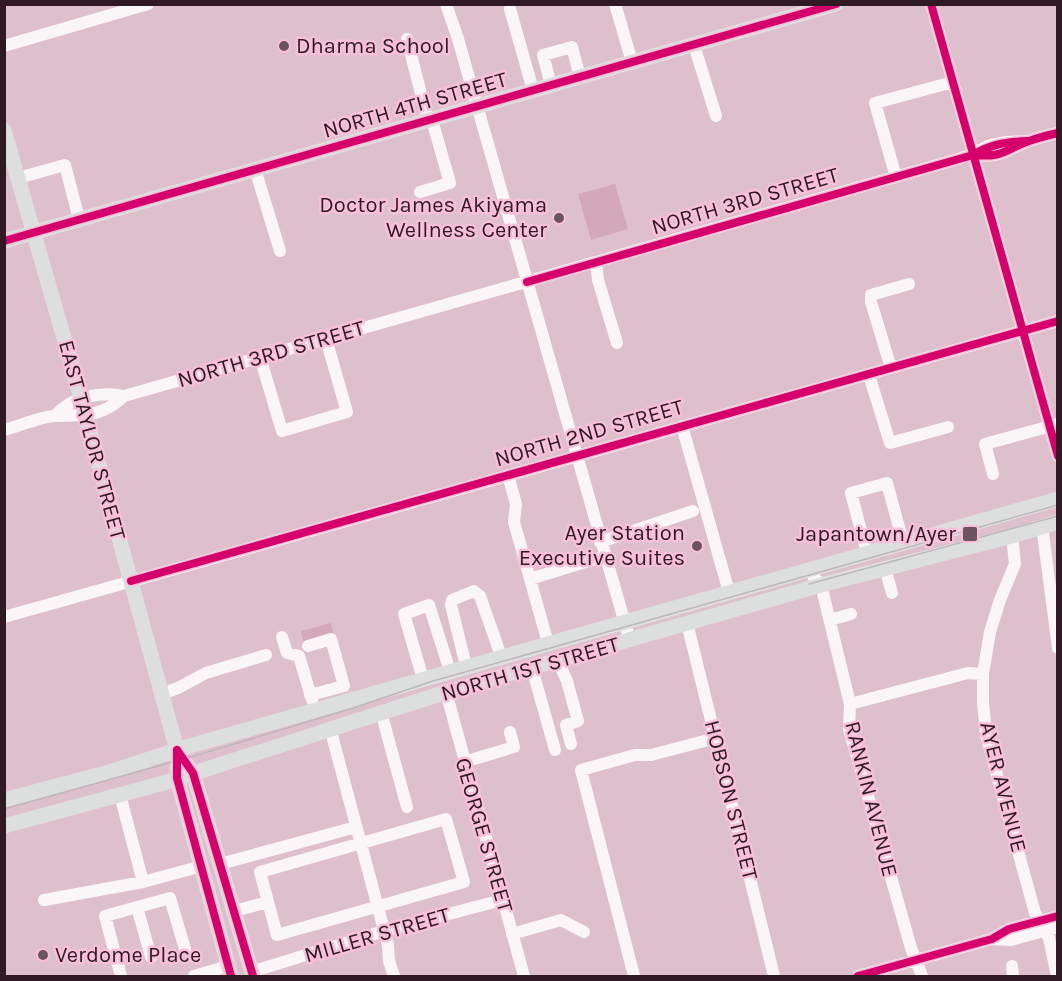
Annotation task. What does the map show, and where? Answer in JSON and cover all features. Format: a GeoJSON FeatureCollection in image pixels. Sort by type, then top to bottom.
{"type":"FeatureCollection","features":[{"type":"Feature","properties":{"kind":"main road","name":"NORTH 4TH STREET"},"geometry":{"type":"LineString","coordinates":[[4,241],[836,4]]}},
{"type":"Feature","properties":{"kind":"main road","name":"EAST TAYLOR STREET"},"geometry":{"type":"LineString","coordinates":[[4,130],[81,397],[177,750]]}},
{"type":"Feature","properties":{"kind":"main road","name":"NORTH 1ST STREET"},"geometry":{"type":"LineString","coordinates":[[4,800],[109,772],[315,710],[346,693],[423,679],[1058,499]]}},
{"type":"Feature","properties":{"kind":"main road","name":"NORTH 1ST STREET"},"geometry":{"type":"LineString","coordinates":[[4,826],[177,778],[446,692],[821,585],[1058,522]]}},
{"type":"Feature","properties":{"kind":"main road"},"geometry":{"type":"LineString","coordinates":[[177,750],[193,773],[252,974]]}},
{"type":"Feature","properties":{"kind":"main road"},"geometry":{"type":"LineString","coordinates":[[177,750],[177,778],[230,971]]}},
{"type":"Feature","properties":{"kind":"street"},"geometry":{"type":"LineString","coordinates":[[4,46],[148,4]]}},
{"type":"Feature","properties":{"kind":"street"},"geometry":{"type":"LineString","coordinates":[[446,4],[458,39],[630,641]]}},
{"type":"Feature","properties":{"kind":"street"},"geometry":{"type":"LineString","coordinates":[[615,4],[632,62]]}},
{"type":"Feature","properties":{"kind":"street"},"geometry":{"type":"LineString","coordinates":[[931,4],[1023,331],[1053,425],[1058,456]]}},
{"type":"Feature","properties":{"kind":"street"},"geometry":{"type":"LineString","coordinates":[[510,9],[533,90]]}},
{"type":"Feature","properties":{"kind":"street"},"geometry":{"type":"LineString","coordinates":[[407,39],[450,183],[420,192]]}},
{"type":"Feature","properties":{"kind":"street"},"geometry":{"type":"LineString","coordinates":[[694,45],[716,116]]}},
{"type":"Feature","properties":{"kind":"street"},"geometry":{"type":"LineString","coordinates":[[551,85],[543,55],[572,47],[580,77]]}},
{"type":"Feature","properties":{"kind":"street"},"geometry":{"type":"LineString","coordinates":[[896,177],[875,103],[953,82]]}},
{"type":"Feature","properties":{"kind":"street","name":"NORTH 3RD STREET"},"geometry":{"type":"LineString","coordinates":[[4,430],[55,416],[85,416],[115,404],[124,396],[973,155],[988,146],[1003,142],[1027,141],[1058,133]]}},
{"type":"Feature","properties":{"kind":"street"},"geometry":{"type":"LineString","coordinates":[[18,178],[65,165],[79,219]]}},
{"type":"Feature","properties":{"kind":"street"},"geometry":{"type":"LineString","coordinates":[[255,170],[280,251]]}},
{"type":"Feature","properties":{"kind":"street"},"geometry":{"type":"LineString","coordinates":[[596,262],[598,280],[617,343]]}},
{"type":"Feature","properties":{"kind":"street"},"geometry":{"type":"LineString","coordinates":[[891,368],[871,302],[871,295],[909,284]]}},
{"type":"Feature","properties":{"kind":"street","name":"NORTH 2ND STREET"},"geometry":{"type":"LineString","coordinates":[[4,617],[1058,321]]}},
{"type":"Feature","properties":{"kind":"street"},"geometry":{"type":"LineString","coordinates":[[260,357],[282,431],[347,412],[326,339]]}},
{"type":"Feature","properties":{"kind":"street"},"geometry":{"type":"LineString","coordinates":[[868,375],[890,443],[948,427]]}},
{"type":"Feature","properties":{"kind":"street","name":"NORTH 3RD STREET"},"geometry":{"type":"LineString","coordinates":[[55,416],[81,397],[112,393],[124,396]]}},
{"type":"Feature","properties":{"kind":"street"},"geometry":{"type":"LineString","coordinates":[[993,474],[985,444],[1053,425]]}},
{"type":"Feature","properties":{"kind":"street"},"geometry":{"type":"LineString","coordinates":[[682,426],[729,592]]}},
{"type":"Feature","properties":{"kind":"street"},"geometry":{"type":"LineString","coordinates":[[508,475],[516,504],[514,522],[548,643]]}},
{"type":"Feature","properties":{"kind":"street"},"geometry":{"type":"LineString","coordinates":[[867,553],[851,493],[887,483],[903,542]]}},
{"type":"Feature","properties":{"kind":"street"},"geometry":{"type":"LineString","coordinates":[[600,542],[693,511]]}},
{"type":"Feature","properties":{"kind":"street"},"geometry":{"type":"LineString","coordinates":[[1042,526],[1058,648]]}},
{"type":"Feature","properties":{"kind":"street","name":"AYER AVENUE"},"geometry":{"type":"LineString","coordinates":[[1012,536],[1015,564],[990,632],[983,674],[987,735],[1047,926],[1057,976]]}},
{"type":"Feature","properties":{"kind":"street"},"geometry":{"type":"LineString","coordinates":[[530,579],[605,556]]}},
{"type":"Feature","properties":{"kind":"street"},"geometry":{"type":"LineString","coordinates":[[885,568],[892,593]]}},
{"type":"Feature","properties":{"kind":"street","name":"RANKIN AVENUE"},"geometry":{"type":"LineString","coordinates":[[808,570],[821,585],[850,704],[849,729],[922,976]]}},
{"type":"Feature","properties":{"kind":"street"},"geometry":{"type":"LineString","coordinates":[[466,666],[451,605],[452,600],[474,591],[480,596],[501,656]]}},
{"type":"Feature","properties":{"kind":"street"},"geometry":{"type":"LineString","coordinates":[[423,679],[404,614],[429,606],[450,671]]}},
{"type":"Feature","properties":{"kind":"street"},"geometry":{"type":"LineString","coordinates":[[830,620],[851,614]]}},
{"type":"Feature","properties":{"kind":"street","name":"HOBSON STREET"},"geometry":{"type":"LineString","coordinates":[[687,623],[774,976]]}},
{"type":"Feature","properties":{"kind":"street"},"geometry":{"type":"LineString","coordinates":[[282,637],[287,653],[299,656],[315,710]]}},
{"type":"Feature","properties":{"kind":"street"},"geometry":{"type":"LineString","coordinates":[[308,646],[331,639],[346,693],[310,694]]}},
{"type":"Feature","properties":{"kind":"street"},"geometry":{"type":"LineString","coordinates":[[161,694],[206,673],[266,655]]}},
{"type":"Feature","properties":{"kind":"street"},"geometry":{"type":"LineString","coordinates":[[558,661],[567,681],[578,721],[566,725],[571,744]]}},
{"type":"Feature","properties":{"kind":"street"},"geometry":{"type":"LineString","coordinates":[[532,668],[555,750]]}},
{"type":"Feature","properties":{"kind":"street"},"geometry":{"type":"LineString","coordinates":[[850,704],[968,673],[983,674]]}},
{"type":"Feature","properties":{"kind":"street","name":"GEORGE STREET"},"geometry":{"type":"LineString","coordinates":[[446,692],[524,976]]}},
{"type":"Feature","properties":{"kind":"street"},"geometry":{"type":"LineString","coordinates":[[381,712],[407,807]]}},
{"type":"Feature","properties":{"kind":"street"},"geometry":{"type":"LineString","coordinates":[[330,728],[394,976]]}},
{"type":"Feature","properties":{"kind":"street"},"geometry":{"type":"LineString","coordinates":[[464,762],[514,747],[510,732]]}},
{"type":"Feature","properties":{"kind":"street"},"geometry":{"type":"LineString","coordinates":[[634,976],[581,770],[635,755],[651,755],[716,738]]}},
{"type":"Feature","properties":{"kind":"street"},"geometry":{"type":"LineString","coordinates":[[120,795],[143,882]]}},
{"type":"Feature","properties":{"kind":"street"},"geometry":{"type":"LineString","coordinates":[[446,819],[464,882],[277,935],[260,872],[360,843],[446,819]]}},
{"type":"Feature","properties":{"kind":"street"},"geometry":{"type":"LineString","coordinates":[[220,864],[356,826]]}},
{"type":"Feature","properties":{"kind":"street"},"geometry":{"type":"LineString","coordinates":[[44,900],[143,882],[202,867]]}},
{"type":"Feature","properties":{"kind":"street"},"geometry":{"type":"LineString","coordinates":[[121,976],[105,916],[170,898],[185,949]]}},
{"type":"Feature","properties":{"kind":"street","name":"MILLER STREET"},"geometry":{"type":"LineString","coordinates":[[252,974],[384,931],[502,900]]}},
{"type":"Feature","properties":{"kind":"street"},"geometry":{"type":"LineString","coordinates":[[234,911],[268,902]]}},
{"type":"Feature","properties":{"kind":"street"},"geometry":{"type":"LineString","coordinates":[[137,907],[151,957]]}},
{"type":"Feature","properties":{"kind":"street"},"geometry":{"type":"LineString","coordinates":[[858,976],[992,939],[1009,929],[1047,926],[1058,916]]}},
{"type":"Feature","properties":{"kind":"street"},"geometry":{"type":"LineString","coordinates":[[512,934],[561,920],[584,932]]}},
{"type":"Feature","properties":{"kind":"street"},"geometry":{"type":"LineString","coordinates":[[194,976],[230,971]]}},
{"type":"Feature","properties":{"kind":"shaded area"},"geometry":{"type":"Polygon","coordinates":[[[615,184],[628,229],[591,240],[578,194],[615,184]]]}},
{"type":"Feature","properties":{"kind":"shaded area"},"geometry":{"type":"Polygon","coordinates":[[[331,623],[334,636],[304,644],[301,631],[331,623]]]}},
{"type":"Feature","properties":{"kind":"tram line"},"geometry":{"type":"LineString","coordinates":[[4,809],[201,754],[433,681],[1058,505]]}},
{"type":"Feature","properties":{"kind":"tram line"},"geometry":{"type":"LineString","coordinates":[[809,584],[1058,516]]}},
{"type":"Feature","properties":{"kind":"cycle path"},"geometry":{"type":"LineString","coordinates":[[4,241],[836,4]]}},
{"type":"Feature","properties":{"kind":"cycle path"},"geometry":{"type":"LineString","coordinates":[[931,4],[1058,456]]}},
{"type":"Feature","properties":{"kind":"cycle path"},"geometry":{"type":"LineString","coordinates":[[973,155],[997,154],[1029,141],[1058,133]]}},
{"type":"Feature","properties":{"kind":"cycle path"},"geometry":{"type":"LineString","coordinates":[[527,282],[973,155],[992,146],[1027,141]]}},
{"type":"Feature","properties":{"kind":"cycle path"},"geometry":{"type":"LineString","coordinates":[[131,581],[1058,321]]}},
{"type":"Feature","properties":{"kind":"cycle path"},"geometry":{"type":"LineString","coordinates":[[177,750],[193,773],[253,976]]}},
{"type":"Feature","properties":{"kind":"cycle path"},"geometry":{"type":"LineString","coordinates":[[177,750],[177,778],[231,976]]}},
{"type":"Feature","properties":{"kind":"cycle path"},"geometry":{"type":"LineString","coordinates":[[858,976],[992,939],[1009,929],[1058,916]]}},
{"type":"Feature","properties":{"kind":"place","name":"Dharma School"},"geometry":{"type":"Point","coordinates":[284,46]}},
{"type":"Feature","properties":{"kind":"place","name":"Doctor James Akiyama Wellness Center"},"geometry":{"type":"Point","coordinates":[559,218]}},
{"type":"Feature","properties":{"kind":"place","name":"Japantown/Ayer"},"geometry":{"type":"Point","coordinates":[970,534]}},
{"type":"Feature","properties":{"kind":"place","name":"Ayer Station Executive Suites"},"geometry":{"type":"Point","coordinates":[697,546]}},
{"type":"Feature","properties":{"kind":"place","name":"Verdome Place"},"geometry":{"type":"Point","coordinates":[43,955]}}]}
